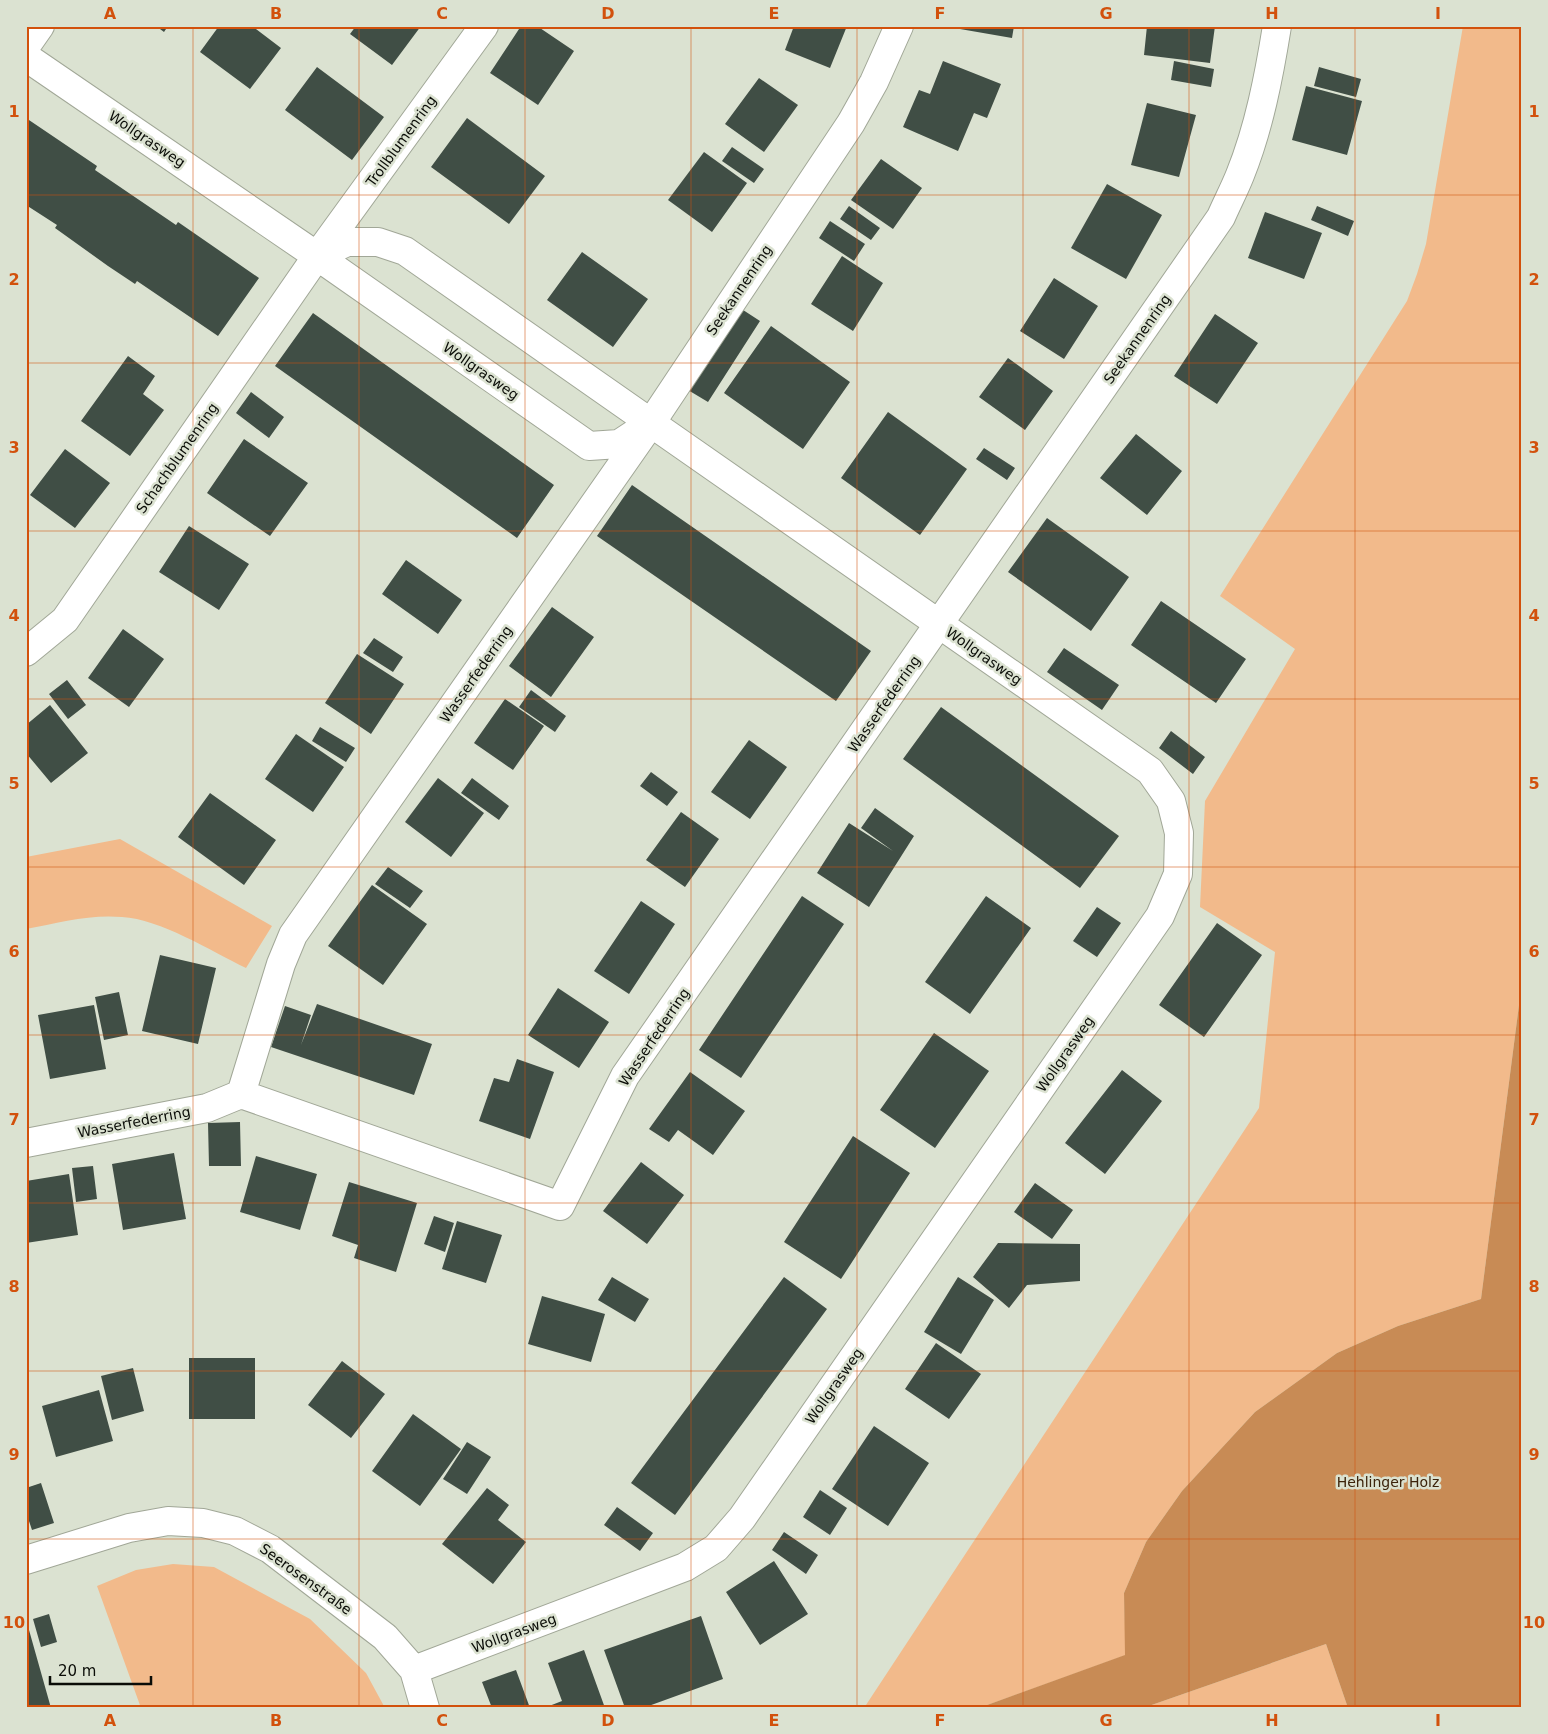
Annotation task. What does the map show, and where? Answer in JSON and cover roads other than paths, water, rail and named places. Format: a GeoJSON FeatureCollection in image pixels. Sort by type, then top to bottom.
{"type":"FeatureCollection","features":[{"type":"Feature","properties":{"kind":"street"},"geometry":{"type":"LineString","coordinates":[[26,46],[40,26]]}},
{"type":"Feature","properties":{"kind":"street","name":"Trollblumenring"},"geometry":{"type":"LineString","coordinates":[[317,256],[484,26]]}},
{"type":"Feature","properties":{"kind":"street","name":"Seekannenring"},"geometry":{"type":"LineString","coordinates":[[651,423],[851,123],[874,82],[899,26]]}},
{"type":"Feature","properties":{"kind":"street","name":"Seekannenring"},"geometry":{"type":"LineString","coordinates":[[939,625],[1221,217],[1240,175],[1253,136],[1270,70],[1277,26]]}},
{"type":"Feature","properties":{"kind":"street","name":"Wollgrasweg"},"geometry":{"type":"LineString","coordinates":[[26,57],[317,256],[589,446],[619,444],[651,423]]}},
{"type":"Feature","properties":{"kind":"street","name":"Wollgrasweg"},"geometry":{"type":"LineString","coordinates":[[317,256],[347,242],[378,242],[404,251],[1150,771],[1171,801],[1179,833],[1178,874],[1160,916],[742,1518],[716,1548],[685,1567],[414,1670]]}},
{"type":"Feature","properties":{"kind":"street","name":"Schachblumenring"},"geometry":{"type":"LineString","coordinates":[[26,652],[65,620],[317,256]]}},
{"type":"Feature","properties":{"kind":"street","name":"Wasserfederring"},"geometry":{"type":"LineString","coordinates":[[241,1094],[281,964],[293,935],[651,423]]}},
{"type":"Feature","properties":{"kind":"street","name":"Wasserfederring"},"geometry":{"type":"LineString","coordinates":[[26,1143],[207,1108],[241,1094],[560,1206],[625,1076],[939,625]]}},
{"type":"Feature","properties":{"kind":"street","name":"Seerosenstraße"},"geometry":{"type":"LineString","coordinates":[[26,1560],[130,1528],[168,1521],[204,1522],[235,1531],[270,1549],[385,1637],[414,1670],[425,1708]]}},
{"type":"Feature","properties":{"kind":"park label","name":"Hehlinger Holz"},"geometry":{"type":"Point","coordinates":[1388,1482]}}]}
